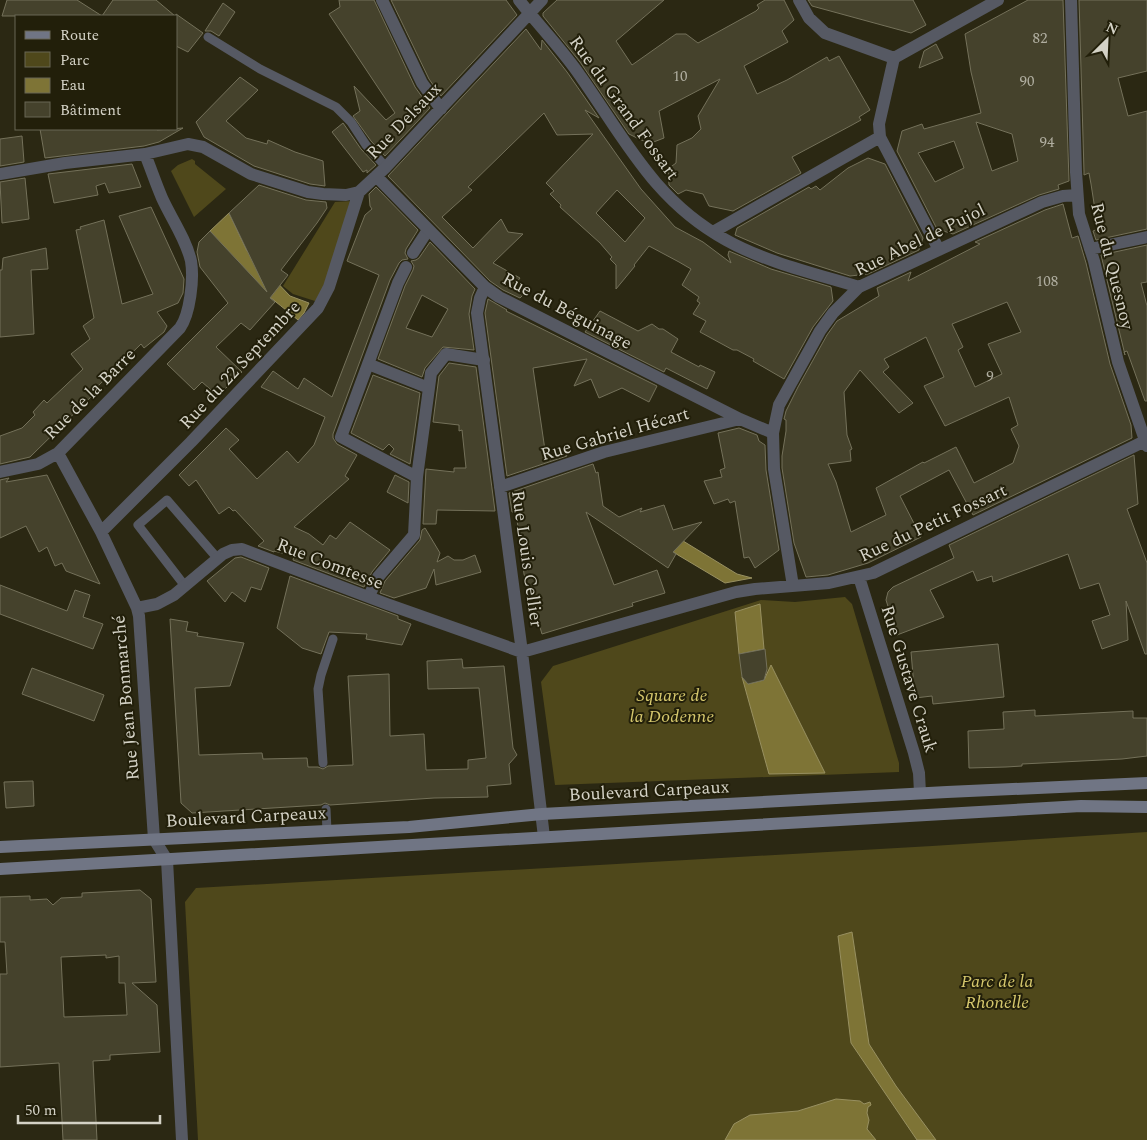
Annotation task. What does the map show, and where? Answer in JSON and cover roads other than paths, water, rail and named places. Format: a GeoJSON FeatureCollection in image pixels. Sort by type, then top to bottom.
{"type":"FeatureCollection","features":[{"type":"Feature","properties":{"kind":"main road","name":"Boulevard Carpeaux"},"geometry":{"type":"LineString","coordinates":[[0,847],[415,826],[542,814],[920,793],[1147,783]]}},
{"type":"Feature","properties":{"kind":"main road","name":"Boulevard Carpeaux"},"geometry":{"type":"LineString","coordinates":[[0,869],[1080,806],[1147,808]]}},
{"type":"Feature","properties":{"kind":"street"},"geometry":{"type":"LineString","coordinates":[[382,0],[420,78],[441,109]]}},
{"type":"Feature","properties":{"kind":"street","name":"Rue du Grand Fossart"},"geometry":{"type":"LineString","coordinates":[[519,0],[572,64],[654,181],[683,211],[712,232],[753,254],[858,287]]}},
{"type":"Feature","properties":{"kind":"street","name":"Rue Delsaux"},"geometry":{"type":"LineString","coordinates":[[359,192],[381,172],[542,0]]}},
{"type":"Feature","properties":{"kind":"street"},"geometry":{"type":"LineString","coordinates":[[799,0],[809,18],[825,33],[894,58]]}},
{"type":"Feature","properties":{"kind":"street"},"geometry":{"type":"LineString","coordinates":[[939,250],[880,137],[879,124],[894,58],[998,0]]}},
{"type":"Feature","properties":{"kind":"street","name":"Rue du Quesnoy"},"geometry":{"type":"LineString","coordinates":[[1071,0],[1077,195],[1081,224],[1090,249],[1118,362],[1146,444]]}},
{"type":"Feature","properties":{"kind":"street"},"geometry":{"type":"LineString","coordinates":[[712,232],[880,137]]}},
{"type":"Feature","properties":{"kind":"street"},"geometry":{"type":"LineString","coordinates":[[0,174],[65,163],[145,154],[179,145],[194,144],[262,178],[308,192],[346,195],[359,192]]}},
{"type":"Feature","properties":{"kind":"street","name":"Rue de la Barre"},"geometry":{"type":"LineString","coordinates":[[0,472],[38,464],[58,452],[180,328],[187,314],[192,274],[189,255],[162,197],[145,154]]}},
{"type":"Feature","properties":{"kind":"street","name":"Rue du Béguinage"},"geometry":{"type":"LineString","coordinates":[[381,172],[428,230],[486,287],[499,297],[773,434]]}},
{"type":"Feature","properties":{"kind":"street","name":"Rue du 22 Septembre"},"geometry":{"type":"LineString","coordinates":[[101,532],[192,442],[318,308],[329,287],[359,192]]}},
{"type":"Feature","properties":{"kind":"street","name":"Rue Abel de Pujol"},"geometry":{"type":"LineString","coordinates":[[793,586],[774,469],[773,434],[776,413],[783,395],[820,331],[833,313],[858,287],[1042,202],[1063,196],[1077,195]]}},
{"type":"Feature","properties":{"kind":"street"},"geometry":{"type":"LineString","coordinates":[[413,252],[428,230]]}},
{"type":"Feature","properties":{"kind":"street"},"geometry":{"type":"LineString","coordinates":[[1090,249],[1147,237]]}},
{"type":"Feature","properties":{"kind":"street"},"geometry":{"type":"LineString","coordinates":[[406,267],[341,437],[417,476]]}},
{"type":"Feature","properties":{"kind":"street","name":"Rue Louis Cellier"},"geometry":{"type":"LineString","coordinates":[[486,287],[480,298],[477,313],[522,652],[544,837]]}},
{"type":"Feature","properties":{"kind":"street"},"geometry":{"type":"LineString","coordinates":[[369,596],[378,577],[414,535],[417,476],[431,372],[446,354],[484,360]]}},
{"type":"Feature","properties":{"kind":"street"},"geometry":{"type":"LineString","coordinates":[[368,364],[429,388]]}},
{"type":"Feature","properties":{"kind":"street","name":"Rue Gabriel Hécart"},"geometry":{"type":"LineString","coordinates":[[500,487],[604,452],[740,419]]}},
{"type":"Feature","properties":{"kind":"street","name":"Rue du Petit Fossart"},"geometry":{"type":"LineString","coordinates":[[522,652],[736,592],[829,583],[859,577],[884,568],[1146,444]]}},
{"type":"Feature","properties":{"kind":"street","name":"Rue Jean Bonmarché"},"geometry":{"type":"LineString","coordinates":[[58,452],[101,532],[137,608],[141,630],[154,839]]}},
{"type":"Feature","properties":{"kind":"street","name":"Rue Comtesse"},"geometry":{"type":"LineString","coordinates":[[137,608],[166,600],[218,559],[232,550],[242,549],[386,604],[522,652]]}},
{"type":"Feature","properties":{"kind":"street","name":"Rue Gustave Crauk"},"geometry":{"type":"LineString","coordinates":[[859,577],[916,762],[920,793]]}},
{"type":"Feature","properties":{"kind":"street","name":"Boulevard Carpeaux"},"geometry":{"type":"LineString","coordinates":[[154,839],[167,860]]}},
{"type":"Feature","properties":{"kind":"street"},"geometry":{"type":"LineString","coordinates":[[167,860],[182,1140]]}},
{"type":"Feature","properties":{"kind":"lane"},"geometry":{"type":"LineString","coordinates":[[208,37],[260,70],[336,107],[351,122],[381,172]]}},
{"type":"Feature","properties":{"kind":"lane"},"geometry":{"type":"LineString","coordinates":[[185,586],[138,525],[166,500],[218,559]]}},
{"type":"Feature","properties":{"kind":"lane"},"geometry":{"type":"LineString","coordinates":[[323,763],[318,690],[333,639]]}},
{"type":"Feature","properties":{"kind":"lane"},"geometry":{"type":"LineString","coordinates":[[326,809],[327,831]]}},
{"type":"Feature","properties":{"kind":"water"},"geometry":{"type":"Polygon","coordinates":[[[229,213],[247,251],[290,296],[309,303],[298,320],[238,268],[210,231],[229,213]]]}},
{"type":"Feature","properties":{"kind":"water"},"geometry":{"type":"Polygon","coordinates":[[[639,514],[737,574],[752,578],[725,583],[678,555],[632,524],[639,514]]]}},
{"type":"Feature","properties":{"kind":"water"},"geometry":{"type":"Polygon","coordinates":[[[760,604],[764,649],[739,654],[735,612],[760,604]]]}},
{"type":"Feature","properties":{"kind":"water"},"geometry":{"type":"Polygon","coordinates":[[[771,665],[825,773],[769,774],[742,677],[748,684],[764,680],[771,665]]]}},
{"type":"Feature","properties":{"kind":"water"},"geometry":{"type":"Polygon","coordinates":[[[852,932],[869,1044],[896,1086],[936,1140],[917,1140],[851,1043],[838,936],[852,932]]]}},
{"type":"Feature","properties":{"kind":"water"},"geometry":{"type":"Polygon","coordinates":[[[836,1099],[860,1101],[864,1104],[870,1102],[871,1105],[868,1107],[867,1113],[869,1120],[867,1129],[876,1140],[725,1140],[734,1124],[750,1115],[798,1111],[836,1099]]]}},
{"type":"Feature","properties":{"kind":"park label","name":"Square de la Dodenne"},"geometry":{"type":"Point","coordinates":[672,705]}},
{"type":"Feature","properties":{"kind":"park label","name":"Parc de la Rhonelle"},"geometry":{"type":"Point","coordinates":[997,991]}}]}
